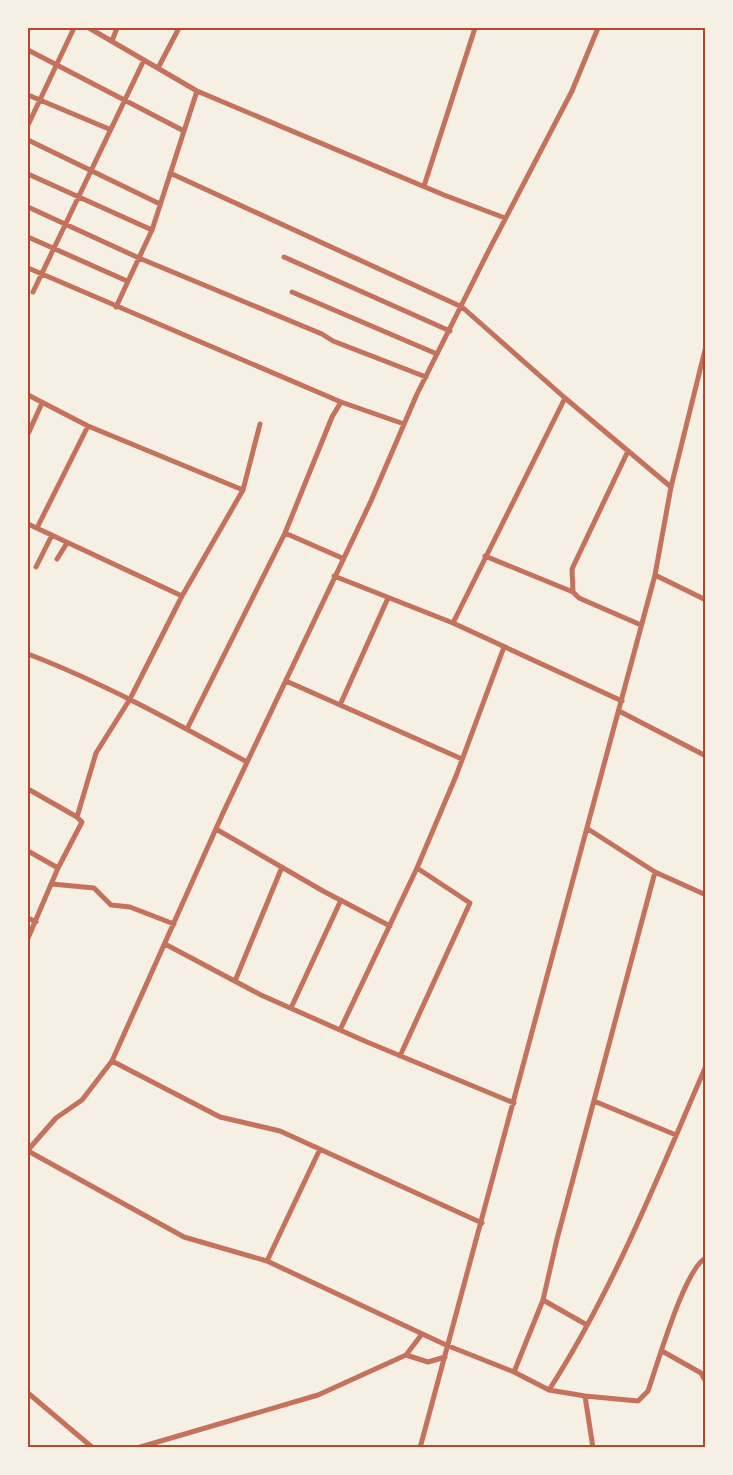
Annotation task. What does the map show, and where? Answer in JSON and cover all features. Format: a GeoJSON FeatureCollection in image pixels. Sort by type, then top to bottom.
{"type":"FeatureCollection","features":[{"type":"Feature","properties":{"kind":"street"},"geometry":{"type":"LineString","coordinates":[[28,125],[55,64],[74,28]]}},
{"type":"Feature","properties":{"kind":"street"},"geometry":{"type":"LineString","coordinates":[[89,28],[197,91],[424,186],[506,218]]}},
{"type":"Feature","properties":{"kind":"street"},"geometry":{"type":"LineString","coordinates":[[112,41],[117,28]]}},
{"type":"Feature","properties":{"kind":"street"},"geometry":{"type":"LineString","coordinates":[[158,68],[179,28]]}},
{"type":"Feature","properties":{"kind":"street"},"geometry":{"type":"LineString","coordinates":[[424,186],[475,28]]}},
{"type":"Feature","properties":{"kind":"street"},"geometry":{"type":"LineString","coordinates":[[598,28],[572,91],[426,377],[216,829],[112,1061],[82,1100],[56,1118],[28,1150],[184,1237],[266,1261],[446,1345],[514,1372],[549,1390],[585,1396],[638,1401],[648,1391],[685,1285],[699,1261],[706,1258]]}},
{"type":"Feature","properties":{"kind":"street"},"geometry":{"type":"LineString","coordinates":[[28,50],[184,131]]}},
{"type":"Feature","properties":{"kind":"street"},"geometry":{"type":"LineString","coordinates":[[33,292],[77,198],[92,171],[109,129],[144,60]]}},
{"type":"Feature","properties":{"kind":"street"},"geometry":{"type":"LineString","coordinates":[[116,307],[152,230],[197,91]]}},
{"type":"Feature","properties":{"kind":"street"},"geometry":{"type":"LineString","coordinates":[[28,95],[109,129]]}},
{"type":"Feature","properties":{"kind":"street"},"geometry":{"type":"LineString","coordinates":[[28,140],[160,204]]}},
{"type":"Feature","properties":{"kind":"street"},"geometry":{"type":"LineString","coordinates":[[170,173],[462,306],[565,398],[671,487]]}},
{"type":"Feature","properties":{"kind":"street"},"geometry":{"type":"LineString","coordinates":[[28,174],[77,198],[152,230]]}},
{"type":"Feature","properties":{"kind":"street"},"geometry":{"type":"LineString","coordinates":[[28,206],[139,258],[322,334],[333,341],[426,377]]}},
{"type":"Feature","properties":{"kind":"street"},"geometry":{"type":"LineString","coordinates":[[28,237],[127,281]]}},
{"type":"Feature","properties":{"kind":"street"},"geometry":{"type":"LineString","coordinates":[[284,257],[450,331]]}},
{"type":"Feature","properties":{"kind":"street"},"geometry":{"type":"LineString","coordinates":[[28,268],[341,402],[404,424]]}},
{"type":"Feature","properties":{"kind":"street"},"geometry":{"type":"LineString","coordinates":[[292,292],[437,354]]}},
{"type":"Feature","properties":{"kind":"street"},"geometry":{"type":"LineString","coordinates":[[420,1448],[445,1357],[446,1345],[482,1223],[622,701],[654,575],[671,487],[706,346]]}},
{"type":"Feature","properties":{"kind":"street"},"geometry":{"type":"LineString","coordinates":[[28,395],[88,426],[243,490]]}},
{"type":"Feature","properties":{"kind":"street"},"geometry":{"type":"LineString","coordinates":[[453,623],[565,398]]}},
{"type":"Feature","properties":{"kind":"street"},"geometry":{"type":"LineString","coordinates":[[28,434],[42,402]]}},
{"type":"Feature","properties":{"kind":"street"},"geometry":{"type":"LineString","coordinates":[[188,729],[285,533],[332,417],[341,402]]}},
{"type":"Feature","properties":{"kind":"street"},"geometry":{"type":"LineString","coordinates":[[77,817],[96,753],[130,699],[182,596],[243,490],[260,424]]}},
{"type":"Feature","properties":{"kind":"street"},"geometry":{"type":"LineString","coordinates":[[37,528],[88,426]]}},
{"type":"Feature","properties":{"kind":"street"},"geometry":{"type":"LineString","coordinates":[[573,592],[572,570],[628,451]]}},
{"type":"Feature","properties":{"kind":"street"},"geometry":{"type":"LineString","coordinates":[[28,524],[182,596]]}},
{"type":"Feature","properties":{"kind":"street"},"geometry":{"type":"LineString","coordinates":[[285,533],[342,558]]}},
{"type":"Feature","properties":{"kind":"street"},"geometry":{"type":"LineString","coordinates":[[36,567],[52,535]]}},
{"type":"Feature","properties":{"kind":"street"},"geometry":{"type":"LineString","coordinates":[[57,559],[67,543]]}},
{"type":"Feature","properties":{"kind":"street"},"geometry":{"type":"LineString","coordinates":[[485,556],[573,592],[579,598],[641,625]]}},
{"type":"Feature","properties":{"kind":"street"},"geometry":{"type":"LineString","coordinates":[[654,575],[706,600]]}},
{"type":"Feature","properties":{"kind":"street"},"geometry":{"type":"LineString","coordinates":[[334,576],[453,623],[622,701]]}},
{"type":"Feature","properties":{"kind":"street"},"geometry":{"type":"LineString","coordinates":[[340,705],[388,598]]}},
{"type":"Feature","properties":{"kind":"street"},"geometry":{"type":"LineString","coordinates":[[340,1030],[417,868],[462,759],[504,647]]}},
{"type":"Feature","properties":{"kind":"street"},"geometry":{"type":"LineString","coordinates":[[28,655],[71,671],[130,699],[247,762]]}},
{"type":"Feature","properties":{"kind":"street"},"geometry":{"type":"LineString","coordinates":[[286,681],[462,759]]}},
{"type":"Feature","properties":{"kind":"street"},"geometry":{"type":"LineString","coordinates":[[619,711],[706,756]]}},
{"type":"Feature","properties":{"kind":"street"},"geometry":{"type":"LineString","coordinates":[[28,789],[77,817],[82,822],[58,868],[28,938]]}},
{"type":"Feature","properties":{"kind":"street"},"geometry":{"type":"LineString","coordinates":[[216,829],[390,926]]}},
{"type":"Feature","properties":{"kind":"street"},"geometry":{"type":"LineString","coordinates":[[588,829],[655,872],[706,894]]}},
{"type":"Feature","properties":{"kind":"street"},"geometry":{"type":"LineString","coordinates":[[28,852],[58,868]]}},
{"type":"Feature","properties":{"kind":"street"},"geometry":{"type":"LineString","coordinates":[[235,981],[282,867]]}},
{"type":"Feature","properties":{"kind":"street"},"geometry":{"type":"LineString","coordinates":[[400,1056],[470,903],[417,868]]}},
{"type":"Feature","properties":{"kind":"street"},"geometry":{"type":"LineString","coordinates":[[514,1372],[543,1300],[655,872]]}},
{"type":"Feature","properties":{"kind":"street"},"geometry":{"type":"LineString","coordinates":[[52,884],[94,888],[112,905],[130,908],[174,924]]}},
{"type":"Feature","properties":{"kind":"street"},"geometry":{"type":"LineString","coordinates":[[291,1008],[341,900]]}},
{"type":"Feature","properties":{"kind":"street"},"geometry":{"type":"LineString","coordinates":[[28,918],[36,922]]}},
{"type":"Feature","properties":{"kind":"street"},"geometry":{"type":"LineString","coordinates":[[165,944],[291,1008],[514,1103]]}},
{"type":"Feature","properties":{"kind":"street"},"geometry":{"type":"LineString","coordinates":[[112,1061],[220,1117],[280,1131],[482,1223]]}},
{"type":"Feature","properties":{"kind":"street"},"geometry":{"type":"LineString","coordinates":[[549,1390],[587,1326],[620,1260],[706,1066]]}},
{"type":"Feature","properties":{"kind":"street"},"geometry":{"type":"LineString","coordinates":[[594,1101],[676,1134]]}},
{"type":"Feature","properties":{"kind":"street"},"geometry":{"type":"LineString","coordinates":[[266,1261],[320,1149]]}},
{"type":"Feature","properties":{"kind":"street"},"geometry":{"type":"LineString","coordinates":[[543,1300],[587,1326]]}},
{"type":"Feature","properties":{"kind":"street"},"geometry":{"type":"LineString","coordinates":[[139,1447],[318,1395],[406,1355],[422,1334]]}},
{"type":"Feature","properties":{"kind":"street"},"geometry":{"type":"LineString","coordinates":[[662,1351],[701,1372],[706,1382]]}},
{"type":"Feature","properties":{"kind":"street"},"geometry":{"type":"LineString","coordinates":[[406,1355],[428,1362],[445,1357]]}},
{"type":"Feature","properties":{"kind":"street"},"geometry":{"type":"LineString","coordinates":[[28,1393],[93,1448]]}},
{"type":"Feature","properties":{"kind":"street"},"geometry":{"type":"LineString","coordinates":[[585,1396],[593,1448]]}}]}
